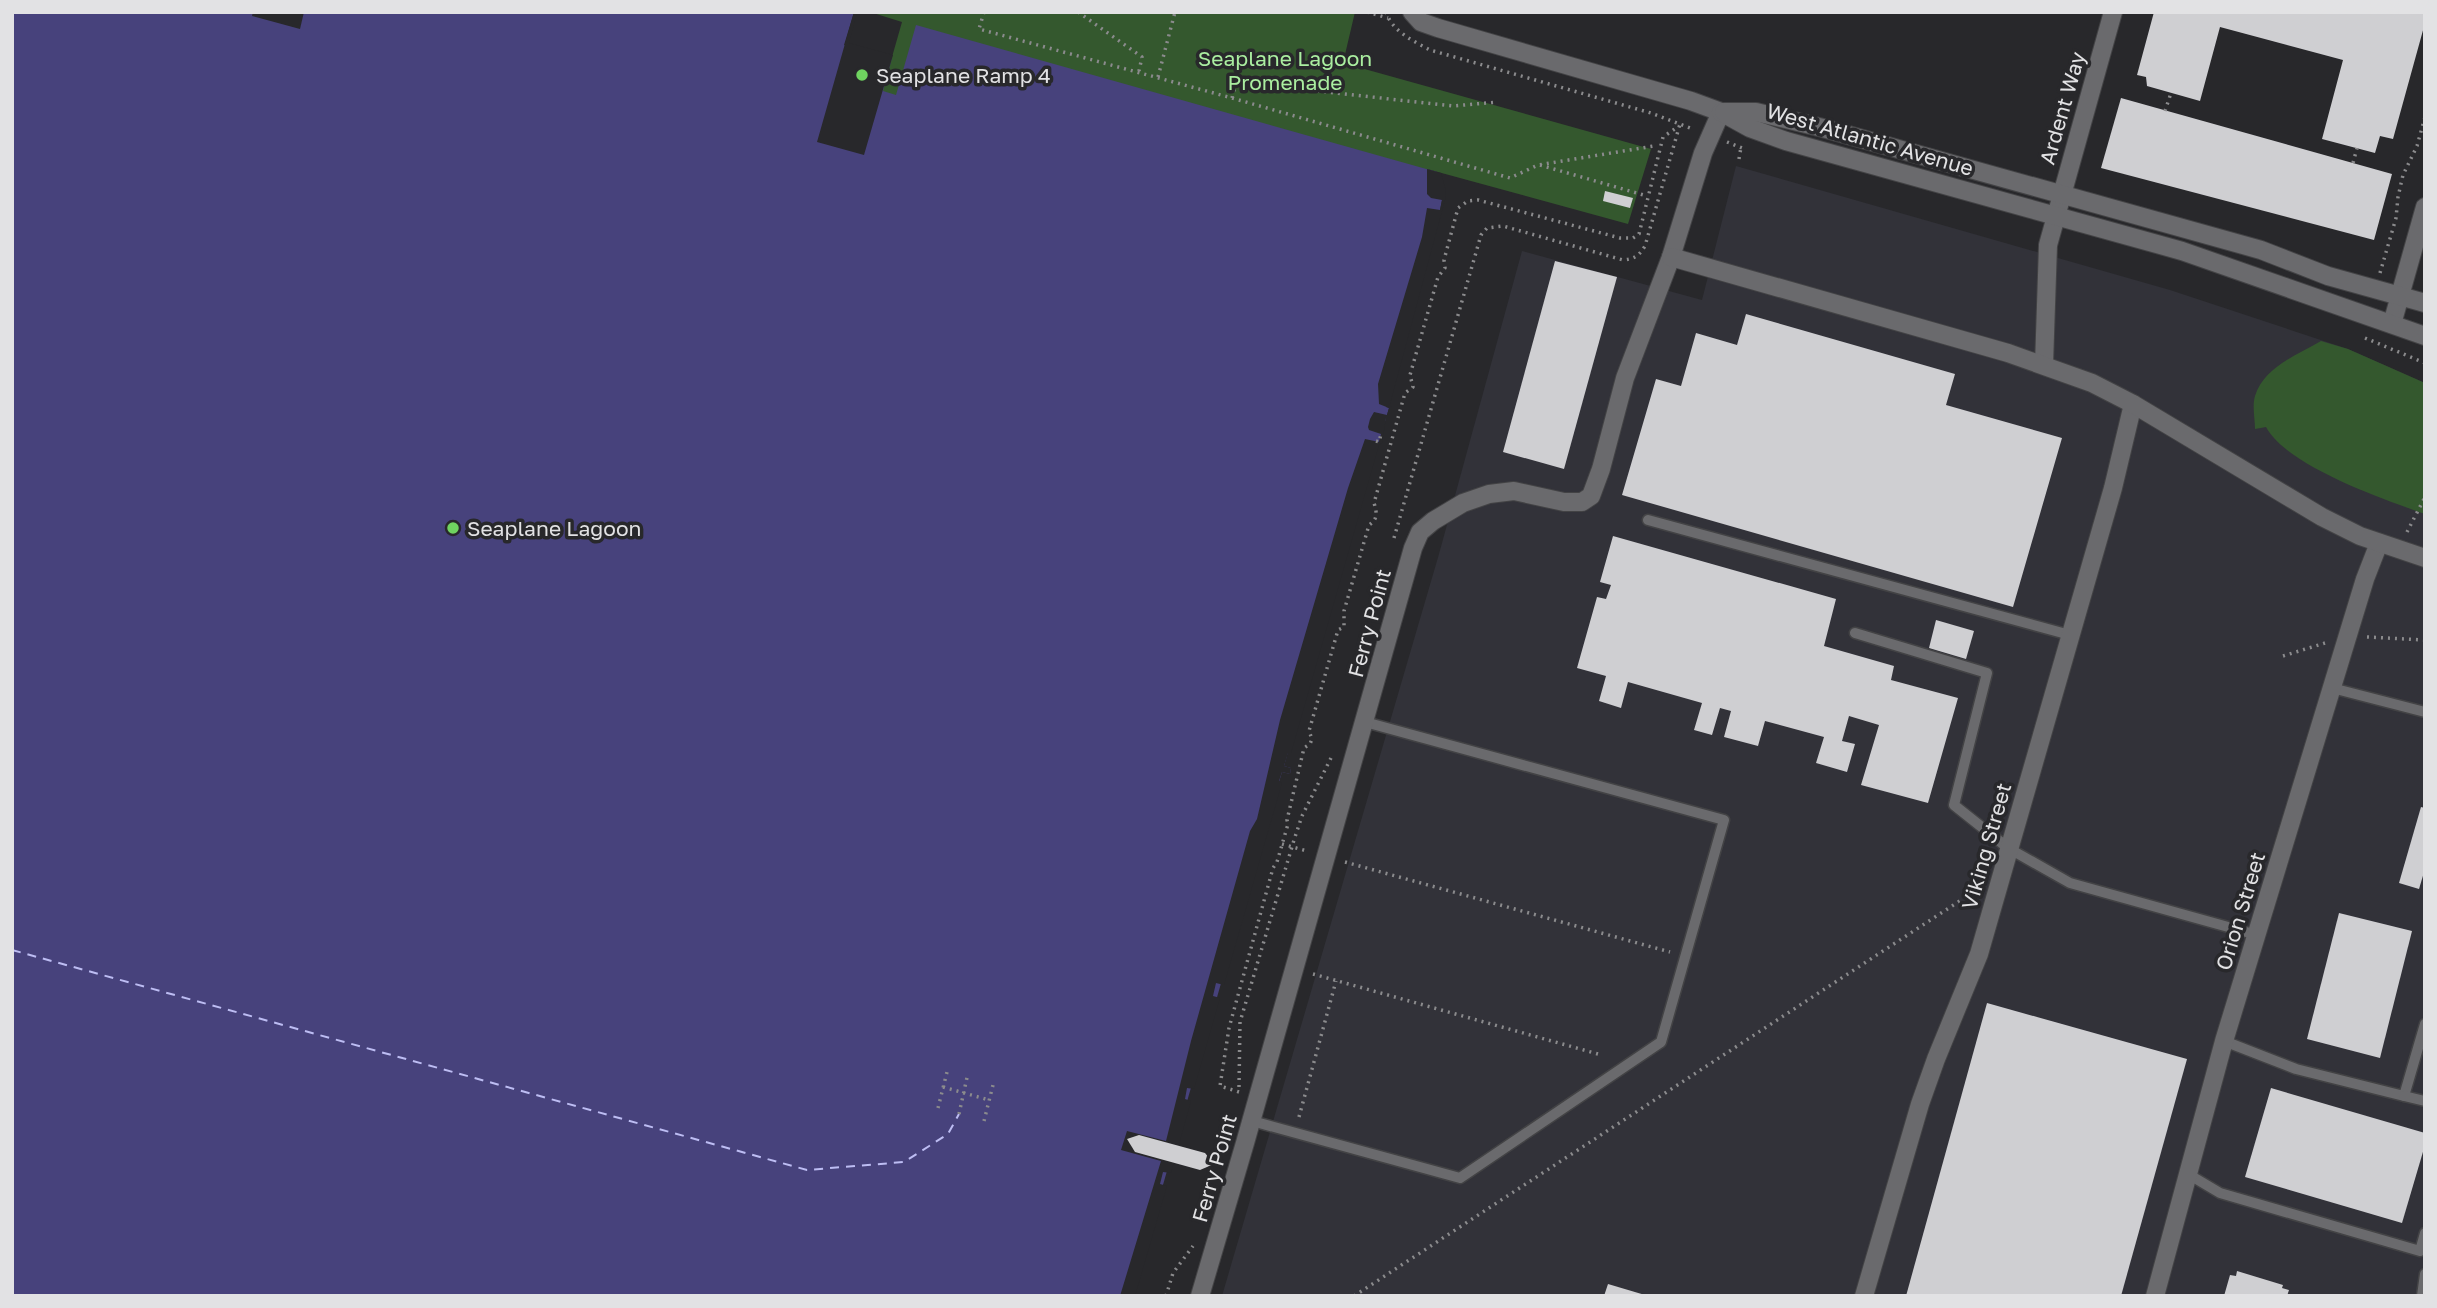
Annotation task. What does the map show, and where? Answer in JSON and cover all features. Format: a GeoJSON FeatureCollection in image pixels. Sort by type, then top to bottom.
{"type":"FeatureCollection","features":[{"type":"Feature","properties":{"kind":"street"},"geometry":{"type":"LineString","coordinates":[[1412,12],[1421,22],[1438,29],[1721,111]]}},
{"type":"Feature","properties":{"kind":"street","name":"Ardent Way"},"geometry":{"type":"LineString","coordinates":[[2044,365],[2047,255],[2055,217],[2113,12]]}},
{"type":"Feature","properties":{"kind":"street","name":"West Atlantic Avenue"},"geometry":{"type":"LineString","coordinates":[[1721,111],[1756,112],[1779,117],[2062,194],[2261,250],[2329,276],[2399,298],[2425,303]]}},
{"type":"Feature","properties":{"kind":"street","name":"West Atlantic Avenue"},"geometry":{"type":"LineString","coordinates":[[1721,111],[1750,128],[1786,141],[2182,251],[2425,336]]}},
{"type":"Feature","properties":{"kind":"street","name":"Ferry Point"},"geometry":{"type":"LineString","coordinates":[[1200,1296],[1413,548],[1420,533],[1433,521],[1463,503],[1489,495],[1514,491],[1564,502],[1582,502],[1591,496],[1625,378],[1671,257],[1703,153],[1721,111]]}},
{"type":"Feature","properties":{"kind":"street"},"geometry":{"type":"LineString","coordinates":[[2392,324],[2425,207]]}},
{"type":"Feature","properties":{"kind":"street"},"geometry":{"type":"LineString","coordinates":[[1671,257],[2044,365],[2092,383],[2133,404],[2288,498],[2351,531],[2425,558]]}},
{"type":"Feature","properties":{"kind":"street","name":"Viking Street"},"geometry":{"type":"LineString","coordinates":[[1864,1296],[1920,1104],[1979,954],[2113,488],[2133,404]]}},
{"type":"Feature","properties":{"kind":"street","name":"Orion Street"},"geometry":{"type":"LineString","coordinates":[[2155,1296],[2224,1041],[2365,579],[2379,543]]}},
{"type":"Feature","properties":{"kind":"lane"},"geometry":{"type":"LineString","coordinates":[[1648,520],[2070,635]]}},
{"type":"Feature","properties":{"kind":"lane"},"geometry":{"type":"LineString","coordinates":[[1855,633],[1987,673],[1954,805],[2008,848],[2070,883],[2257,935]]}},
{"type":"Feature","properties":{"kind":"lane"},"geometry":{"type":"LineString","coordinates":[[2332,688],[2425,712]]}},
{"type":"Feature","properties":{"kind":"lane"},"geometry":{"type":"LineString","coordinates":[[1252,1121],[1460,1178],[1661,1042],[1724,820],[1365,722]]}},
{"type":"Feature","properties":{"kind":"lane"},"geometry":{"type":"LineString","coordinates":[[2404,1096],[2425,1024]]}},
{"type":"Feature","properties":{"kind":"lane"},"geometry":{"type":"LineString","coordinates":[[2224,1041],[2295,1069],[2425,1101]]}},
{"type":"Feature","properties":{"kind":"lane"},"geometry":{"type":"LineString","coordinates":[[2188,1174],[2220,1193],[2420,1251]]}},
{"type":"Feature","properties":{"kind":"lane"},"geometry":{"type":"LineString","coordinates":[[2425,1233],[2420,1251],[2425,1268]]}},
{"type":"Feature","properties":{"kind":"lane"},"geometry":{"type":"LineString","coordinates":[[2422,1296],[2425,1274]]}},
{"type":"Feature","properties":{"kind":"path"},"geometry":{"type":"LineString","coordinates":[[984,12],[979,29],[1158,77],[1510,178],[1538,165],[1654,146]]}},
{"type":"Feature","properties":{"kind":"path"},"geometry":{"type":"LineString","coordinates":[[1078,12],[1142,57],[1139,72]]}},
{"type":"Feature","properties":{"kind":"path"},"geometry":{"type":"LineString","coordinates":[[1158,77],[1175,12]]}},
{"type":"Feature","properties":{"kind":"path"},"geometry":{"type":"LineString","coordinates":[[1367,12],[1388,18]]}},
{"type":"Feature","properties":{"kind":"path"},"geometry":{"type":"LineString","coordinates":[[1386,12],[1406,38],[1430,50],[1651,113],[1680,124]]}},
{"type":"Feature","properties":{"kind":"path"},"geometry":{"type":"LineString","coordinates":[[1232,98],[1236,82],[1453,106],[1498,102]]}},
{"type":"Feature","properties":{"kind":"path"},"geometry":{"type":"LineString","coordinates":[[2165,111],[2171,93]]}},
{"type":"Feature","properties":{"kind":"path"},"geometry":{"type":"LineString","coordinates":[[2379,277],[2396,218],[2403,175],[2417,146],[2425,117]]}},
{"type":"Feature","properties":{"kind":"path"},"geometry":{"type":"LineString","coordinates":[[1739,159],[1741,148]]}},
{"type":"Feature","properties":{"kind":"path"},"geometry":{"type":"LineString","coordinates":[[2353,163],[2357,148]]}},
{"type":"Feature","properties":{"kind":"path"},"geometry":{"type":"LineString","coordinates":[[1538,165],[1648,196]]}},
{"type":"Feature","properties":{"kind":"path"},"geometry":{"type":"LineString","coordinates":[[1376,441],[1379,442],[1379,433]]}},
{"type":"Feature","properties":{"kind":"path"},"geometry":{"type":"LineString","coordinates":[[2400,551],[2412,520],[2425,497]]}},
{"type":"Feature","properties":{"kind":"path"},"geometry":{"type":"LineString","coordinates":[[1282,844],[1314,853]]}},
{"type":"Feature","properties":{"kind":"path"},"geometry":{"type":"LineString","coordinates":[[1345,862],[1685,956]]}},
{"type":"Feature","properties":{"kind":"path"},"geometry":{"type":"LineString","coordinates":[[1354,1296],[2001,875]]}},
{"type":"Feature","properties":{"kind":"path"},"geometry":{"type":"LineString","coordinates":[[1313,974],[1598,1054]]}},
{"type":"Feature","properties":{"kind":"path"},"geometry":{"type":"LineString","coordinates":[[1294,1133],[1336,981]]}},
{"type":"Feature","properties":{"kind":"path"},"geometry":{"type":"LineString","coordinates":[[938,1108],[948,1068]]}},
{"type":"Feature","properties":{"kind":"path"},"geometry":{"type":"LineString","coordinates":[[959,1114],[968,1073]]}},
{"type":"Feature","properties":{"kind":"path"},"geometry":{"type":"LineString","coordinates":[[984,1121],[994,1081]]}},
{"type":"Feature","properties":{"kind":"path"},"geometry":{"type":"LineString","coordinates":[[943,1087],[989,1100]]}},
{"type":"Feature","properties":{"kind":"shaded area"},"geometry":{"type":"Polygon","coordinates":[[[12,12],[854,12],[844,45],[892,58],[883,91],[896,95],[916,25],[1437,172],[1442,200],[1440,210],[1386,407],[1389,408],[1379,442],[1376,442],[1284,766],[1291,768],[1290,774],[1282,772],[1131,1296],[12,1296],[12,12]]]}},
{"type":"Feature","properties":{"kind":"shaded area"},"geometry":{"type":"Polygon","coordinates":[[[1736,166],[2170,290],[2348,349],[2425,383],[2425,1296],[1222,1296],[1439,554],[1522,251],[1702,300],[1736,166]]]}},
{"type":"Feature","properties":{"kind":"green space","name":"Seaplane Lagoon Promenade"},"geometry":{"type":"Polygon","coordinates":[[[870,12],[1355,12],[1343,63],[1651,149],[1628,224],[1427,169],[1440,210],[878,106],[902,22],[870,12]]]}},
{"type":"Feature","properties":{"kind":"green space"},"geometry":{"type":"Polygon","coordinates":[[[2321,341],[2348,349],[2425,383],[2425,514],[2385,500],[2314,468],[2277,441],[2266,427],[2255,429],[2254,400],[2259,386],[2282,363],[2321,341]]]}},
{"type":"Feature","properties":{"kind":"pier"},"geometry":{"type":"Polygon","coordinates":[[[253,12],[304,12],[300,29],[252,16],[253,12]]]}},
{"type":"Feature","properties":{"kind":"pier","name":"Seaplane Ramp 4"},"geometry":{"type":"Polygon","coordinates":[[[854,12],[857,13],[849,43],[893,55],[864,155],[817,142],[854,12]]]}},
{"type":"Feature","properties":{"kind":"pier"},"geometry":{"type":"Polygon","coordinates":[[[1427,169],[1441,173],[1446,191],[1445,200],[1390,404],[1390,417],[1386,418],[1382,443],[1379,445],[1291,753],[1288,753],[1284,766],[1291,768],[1290,774],[1282,772],[1279,781],[1282,783],[1224,985],[1216,983],[1213,996],[1220,998],[1194,1089],[1187,1088],[1185,1099],[1191,1101],[1171,1173],[1163,1172],[1160,1184],[1167,1186],[1135,1296],[1120,1296],[1161,1161],[1121,1150],[1127,1131],[1166,1141],[1250,831],[1257,819],[1280,720],[1348,488],[1365,439],[1379,442],[1381,434],[1369,430],[1370,419],[1374,412],[1387,415],[1389,408],[1379,404],[1378,384],[1422,237],[1427,208],[1440,210],[1442,200],[1431,198],[1427,194],[1427,169]]]}},
{"type":"Feature","properties":{"kind":"building"},"geometry":{"type":"Polygon","coordinates":[[[2154,12],[2425,12],[2425,23],[2393,139],[2380,136],[2375,153],[2322,139],[2343,60],[2220,27],[2200,101],[2147,86],[2146,77],[2137,75],[2154,12]]]}},
{"type":"Feature","properties":{"kind":"building"},"geometry":{"type":"Polygon","coordinates":[[[2121,98],[2392,174],[2374,240],[2101,168],[2121,98]]]}},
{"type":"Feature","properties":{"kind":"building"},"geometry":{"type":"Polygon","coordinates":[[[1605,191],[1633,198],[1630,208],[1603,201],[1605,191]]]}},
{"type":"Feature","properties":{"kind":"building"},"geometry":{"type":"Polygon","coordinates":[[[1555,261],[1617,277],[1564,469],[1503,452],[1555,261]]]}},
{"type":"Feature","properties":{"kind":"building"},"geometry":{"type":"Polygon","coordinates":[[[1746,314],[1955,374],[1946,405],[2062,438],[2013,607],[1622,495],[1656,379],[1681,386],[1696,333],[1737,345],[1746,314]]]}},
{"type":"Feature","properties":{"kind":"building"},"geometry":{"type":"Polygon","coordinates":[[[1613,536],[1836,599],[1824,646],[1894,666],[1891,680],[1958,698],[1928,803],[1861,785],[1879,725],[1849,716],[1842,741],[1855,744],[1847,772],[1816,763],[1824,737],[1765,721],[1758,746],[1724,737],[1731,711],[1720,708],[1712,735],[1694,730],[1702,703],[1628,682],[1621,708],[1599,701],[1606,676],[1577,668],[1597,597],[1606,599],[1611,585],[1600,582],[1613,536]]]}},
{"type":"Feature","properties":{"kind":"building"},"geometry":{"type":"Polygon","coordinates":[[[1936,620],[1974,631],[1966,659],[1929,648],[1936,620]]]}},
{"type":"Feature","properties":{"kind":"building"},"geometry":{"type":"Polygon","coordinates":[[[2421,807],[2425,808],[2425,869],[2419,889],[2399,883],[2421,807]]]}},
{"type":"Feature","properties":{"kind":"building"},"geometry":{"type":"Polygon","coordinates":[[[2339,913],[2412,931],[2380,1058],[2307,1039],[2339,913]]]}},
{"type":"Feature","properties":{"kind":"building"},"geometry":{"type":"Polygon","coordinates":[[[1987,1003],[2187,1059],[2121,1296],[1906,1296],[1987,1003]]]}},
{"type":"Feature","properties":{"kind":"building"},"geometry":{"type":"Polygon","coordinates":[[[2271,1088],[2425,1133],[2425,1145],[2402,1223],[2245,1177],[2271,1088]]]}},
{"type":"Feature","properties":{"kind":"building"},"geometry":{"type":"Polygon","coordinates":[[[1139,1135],[1205,1153],[1214,1164],[1200,1170],[1135,1152],[1127,1139],[1139,1135]]]}},
{"type":"Feature","properties":{"kind":"building"},"geometry":{"type":"Polygon","coordinates":[[[2237,1271],[2283,1285],[2282,1288],[2289,1290],[2287,1296],[2224,1296],[2230,1275],[2236,1276],[2237,1271]]]}},
{"type":"Feature","properties":{"kind":"building"},"geometry":{"type":"Polygon","coordinates":[[[1608,1284],[1645,1295],[1645,1296],[1604,1296],[1608,1284]]]}},
{"type":"Feature","properties":{"kind":"ferry route"},"geometry":{"type":"LineString","coordinates":[[12,950],[807,1170],[904,1162],[948,1134],[959,1114]]}},
{"type":"Feature","properties":{"kind":"place","name":"Seaplane Ramp 4"},"geometry":{"type":"Point","coordinates":[862,75]}},
{"type":"Feature","properties":{"kind":"place","name":"Seaplane Lagoon"},"geometry":{"type":"Point","coordinates":[453,528]}}]}
